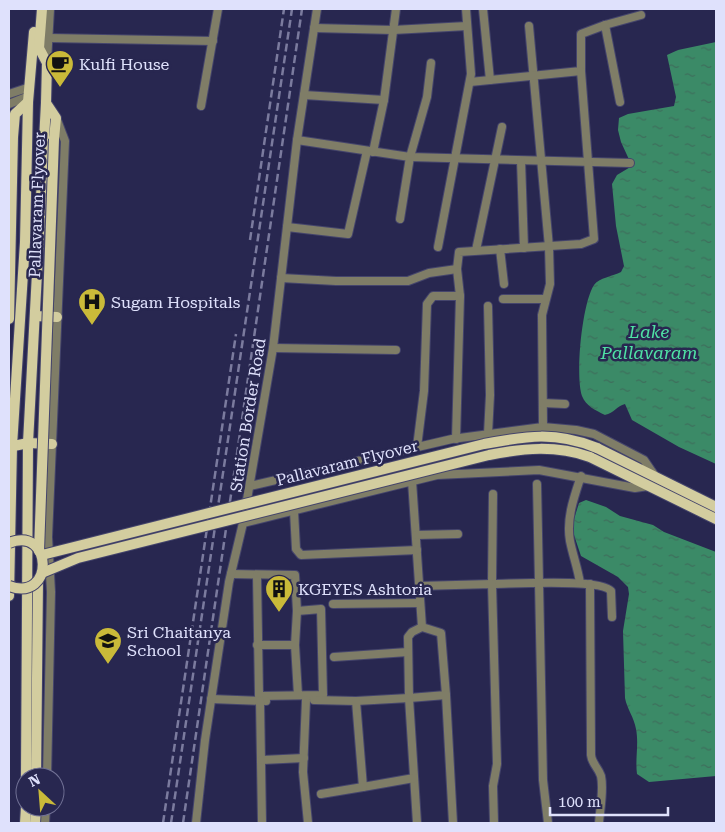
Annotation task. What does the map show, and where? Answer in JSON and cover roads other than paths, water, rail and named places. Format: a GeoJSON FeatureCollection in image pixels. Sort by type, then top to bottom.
{"type":"FeatureCollection","features":[{"type":"Feature","properties":{"kind":"main road"},"geometry":{"type":"LineString","coordinates":[[9,596],[10,446],[25,242],[29,95],[36,9]]}},
{"type":"Feature","properties":{"kind":"main road"},"geometry":{"type":"LineString","coordinates":[[26,767],[28,443],[47,63],[39,48],[42,9]]}},
{"type":"Feature","properties":{"kind":"main road","name":"Pallavaram Flyover"},"geometry":{"type":"LineString","coordinates":[[9,319],[12,116],[29,95]]}},
{"type":"Feature","properties":{"kind":"main road","name":"Pallavaram Flyover"},"geometry":{"type":"LineString","coordinates":[[36,767],[44,567],[40,553],[56,118],[46,103]]}},
{"type":"Feature","properties":{"kind":"main road"},"geometry":{"type":"LineString","coordinates":[[35,316],[57,317]]}},
{"type":"Feature","properties":{"kind":"main road","name":"Pallavaram Flyover"},"geometry":{"type":"LineString","coordinates":[[40,553],[484,444],[528,436],[560,436],[575,439],[716,507]]}},
{"type":"Feature","properties":{"kind":"main road"},"geometry":{"type":"LineString","coordinates":[[10,446],[28,443],[52,444]]}},
{"type":"Feature","properties":{"kind":"main road","name":"Pallavaram Flyover"},"geometry":{"type":"LineString","coordinates":[[9,586],[25,588],[43,574],[78,558],[489,455],[532,448],[560,450],[590,457],[716,519]]}},
{"type":"Feature","properties":{"kind":"main road"},"geometry":{"type":"LineString","coordinates":[[9,543],[25,541],[40,553]]}},
{"type":"Feature","properties":{"kind":"street"},"geometry":{"type":"LineString","coordinates":[[47,63],[50,9]]}},
{"type":"Feature","properties":{"kind":"street"},"geometry":{"type":"LineString","coordinates":[[200,106],[218,9]]}},
{"type":"Feature","properties":{"kind":"street","name":"Station Border Road"},"geometry":{"type":"LineString","coordinates":[[196,823],[211,699],[231,574],[250,486],[273,348],[297,140],[317,9]]}},
{"type":"Feature","properties":{"kind":"street"},"geometry":{"type":"LineString","coordinates":[[287,227],[348,234],[384,100],[396,9]]}},
{"type":"Feature","properties":{"kind":"street"},"geometry":{"type":"LineString","coordinates":[[438,247],[471,74],[466,9]]}},
{"type":"Feature","properties":{"kind":"street"},"geometry":{"type":"LineString","coordinates":[[483,9],[490,80]]}},
{"type":"Feature","properties":{"kind":"street"},"geometry":{"type":"LineString","coordinates":[[456,439],[460,296],[457,269],[459,252],[581,244],[594,239],[590,162],[581,72],[581,34],[640,15]]}},
{"type":"Feature","properties":{"kind":"street"},"geometry":{"type":"LineString","coordinates":[[605,25],[620,102]]}},
{"type":"Feature","properties":{"kind":"street"},"geometry":{"type":"LineString","coordinates":[[314,28],[394,30],[467,26]]}},
{"type":"Feature","properties":{"kind":"street"},"geometry":{"type":"LineString","coordinates":[[529,26],[535,75],[549,247],[550,284],[542,315],[543,427]]}},
{"type":"Feature","properties":{"kind":"street"},"geometry":{"type":"LineString","coordinates":[[48,38],[213,41]]}},
{"type":"Feature","properties":{"kind":"street"},"geometry":{"type":"LineString","coordinates":[[400,219],[410,157],[426,96],[431,63]]}},
{"type":"Feature","properties":{"kind":"street"},"geometry":{"type":"LineString","coordinates":[[470,82],[581,72]]}},
{"type":"Feature","properties":{"kind":"street"},"geometry":{"type":"LineString","coordinates":[[9,94],[29,95]]}},
{"type":"Feature","properties":{"kind":"street"},"geometry":{"type":"LineString","coordinates":[[9,104],[29,95]]}},
{"type":"Feature","properties":{"kind":"street"},"geometry":{"type":"LineString","coordinates":[[304,95],[384,100]]}},
{"type":"Feature","properties":{"kind":"street"},"geometry":{"type":"LineString","coordinates":[[47,767],[43,574],[48,537],[65,140],[56,118]]}},
{"type":"Feature","properties":{"kind":"street"},"geometry":{"type":"LineString","coordinates":[[476,250],[502,128]]}},
{"type":"Feature","properties":{"kind":"street"},"geometry":{"type":"LineString","coordinates":[[297,140],[410,157],[630,163]]}},
{"type":"Feature","properties":{"kind":"street"},"geometry":{"type":"LineString","coordinates":[[521,161],[524,248]]}},
{"type":"Feature","properties":{"kind":"street"},"geometry":{"type":"LineString","coordinates":[[500,249],[504,284]]}},
{"type":"Feature","properties":{"kind":"street"},"geometry":{"type":"LineString","coordinates":[[282,278],[336,281],[408,281],[429,273],[457,269]]}},
{"type":"Feature","properties":{"kind":"street"},"geometry":{"type":"LineString","coordinates":[[417,447],[424,391],[427,304],[433,296],[460,296]]}},
{"type":"Feature","properties":{"kind":"street"},"geometry":{"type":"LineString","coordinates":[[504,299],[545,299]]}},
{"type":"Feature","properties":{"kind":"street"},"geometry":{"type":"LineString","coordinates":[[488,306],[490,395],[488,434]]}},
{"type":"Feature","properties":{"kind":"street"},"geometry":{"type":"LineString","coordinates":[[273,348],[396,350]]}},
{"type":"Feature","properties":{"kind":"street"},"geometry":{"type":"LineString","coordinates":[[543,403],[565,404]]}},
{"type":"Feature","properties":{"kind":"street"},"geometry":{"type":"LineString","coordinates":[[250,486],[456,439],[543,427],[576,430],[594,434],[644,460],[655,476]]}},
{"type":"Feature","properties":{"kind":"street"},"geometry":{"type":"LineString","coordinates":[[243,523],[412,482],[461,473],[524,470],[580,476],[635,488],[650,486]]}},
{"type":"Feature","properties":{"kind":"street"},"geometry":{"type":"LineString","coordinates":[[580,476],[571,505],[569,520],[570,540],[580,583]]}},
{"type":"Feature","properties":{"kind":"street"},"geometry":{"type":"LineString","coordinates":[[412,482],[422,628]]}},
{"type":"Feature","properties":{"kind":"street"},"geometry":{"type":"LineString","coordinates":[[537,484],[544,780],[548,823]]}},
{"type":"Feature","properties":{"kind":"street"},"geometry":{"type":"LineString","coordinates":[[493,494],[492,584],[498,764],[493,786],[494,823]]}},
{"type":"Feature","properties":{"kind":"street"},"geometry":{"type":"LineString","coordinates":[[294,511],[296,549],[302,555],[417,550]]}},
{"type":"Feature","properties":{"kind":"street"},"geometry":{"type":"LineString","coordinates":[[416,535],[458,534]]}},
{"type":"Feature","properties":{"kind":"street"},"geometry":{"type":"LineString","coordinates":[[231,574],[257,576],[295,575],[297,611],[295,644],[298,695]]}},
{"type":"Feature","properties":{"kind":"street"},"geometry":{"type":"LineString","coordinates":[[257,576],[259,696],[323,694],[321,609],[297,611]]}},
{"type":"Feature","properties":{"kind":"street"},"geometry":{"type":"LineString","coordinates":[[419,586],[538,583],[580,583],[604,586],[611,591],[612,617]]}},
{"type":"Feature","properties":{"kind":"street"},"geometry":{"type":"LineString","coordinates":[[590,584],[590,755],[593,765],[599,771],[602,779],[599,823]]}},
{"type":"Feature","properties":{"kind":"street"},"geometry":{"type":"LineString","coordinates":[[333,604],[420,603]]}},
{"type":"Feature","properties":{"kind":"street"},"geometry":{"type":"LineString","coordinates":[[417,823],[409,698],[408,637],[412,632],[422,628],[441,633],[453,823]]}},
{"type":"Feature","properties":{"kind":"street"},"geometry":{"type":"LineString","coordinates":[[257,645],[295,644]]}},
{"type":"Feature","properties":{"kind":"street"},"geometry":{"type":"LineString","coordinates":[[334,657],[408,652]]}},
{"type":"Feature","properties":{"kind":"street"},"geometry":{"type":"LineString","coordinates":[[211,699],[356,701],[446,695]]}},
{"type":"Feature","properties":{"kind":"street"},"geometry":{"type":"LineString","coordinates":[[306,700],[304,758],[308,823]]}},
{"type":"Feature","properties":{"kind":"street"},"geometry":{"type":"LineString","coordinates":[[260,701],[262,823]]}},
{"type":"Feature","properties":{"kind":"street"},"geometry":{"type":"LineString","coordinates":[[356,701],[362,787]]}},
{"type":"Feature","properties":{"kind":"street"},"geometry":{"type":"LineString","coordinates":[[262,760],[304,758]]}},
{"type":"Feature","properties":{"kind":"street"},"geometry":{"type":"LineString","coordinates":[[321,794],[414,778]]}},
{"type":"Feature","properties":{"kind":"water","name":"Lake Pallavaram"},"geometry":{"type":"Polygon","coordinates":[[[716,42],[716,464],[679,447],[632,420],[625,404],[605,415],[591,407],[582,396],[579,373],[583,323],[590,294],[596,283],[621,272],[624,266],[616,226],[612,184],[617,175],[632,166],[621,142],[618,130],[619,118],[628,114],[674,106],[676,97],[667,55],[678,50],[716,42]]]}},
{"type":"Feature","properties":{"kind":"water"},"geometry":{"type":"Polygon","coordinates":[[[586,500],[606,507],[620,516],[653,525],[664,532],[716,552],[716,776],[649,782],[637,774],[636,729],[625,698],[623,631],[629,594],[628,587],[618,577],[581,556],[574,535],[574,519],[579,503],[586,500]]]}},
{"type":"Feature","properties":{"kind":"railway"},"geometry":{"type":"LineString","coordinates":[[250,240],[284,9]]}},
{"type":"Feature","properties":{"kind":"railway"},"geometry":{"type":"LineString","coordinates":[[171,823],[292,9]]}},
{"type":"Feature","properties":{"kind":"railway"},"geometry":{"type":"LineString","coordinates":[[183,823],[302,9]]}},
{"type":"Feature","properties":{"kind":"railway"},"geometry":{"type":"LineString","coordinates":[[163,823],[236,334]]}},
{"type":"Feature","properties":{"kind":"place","name":"Kulfi House"},"geometry":{"type":"Point","coordinates":[60,88]}},
{"type":"Feature","properties":{"kind":"place","name":"Sugam Hospitals"},"geometry":{"type":"Point","coordinates":[92,326]}},
{"type":"Feature","properties":{"kind":"place","name":"KGEYES Ashtoria"},"geometry":{"type":"Point","coordinates":[279,613]}},
{"type":"Feature","properties":{"kind":"place","name":"Sri Chaitanya School"},"geometry":{"type":"Point","coordinates":[108,665]}}]}
